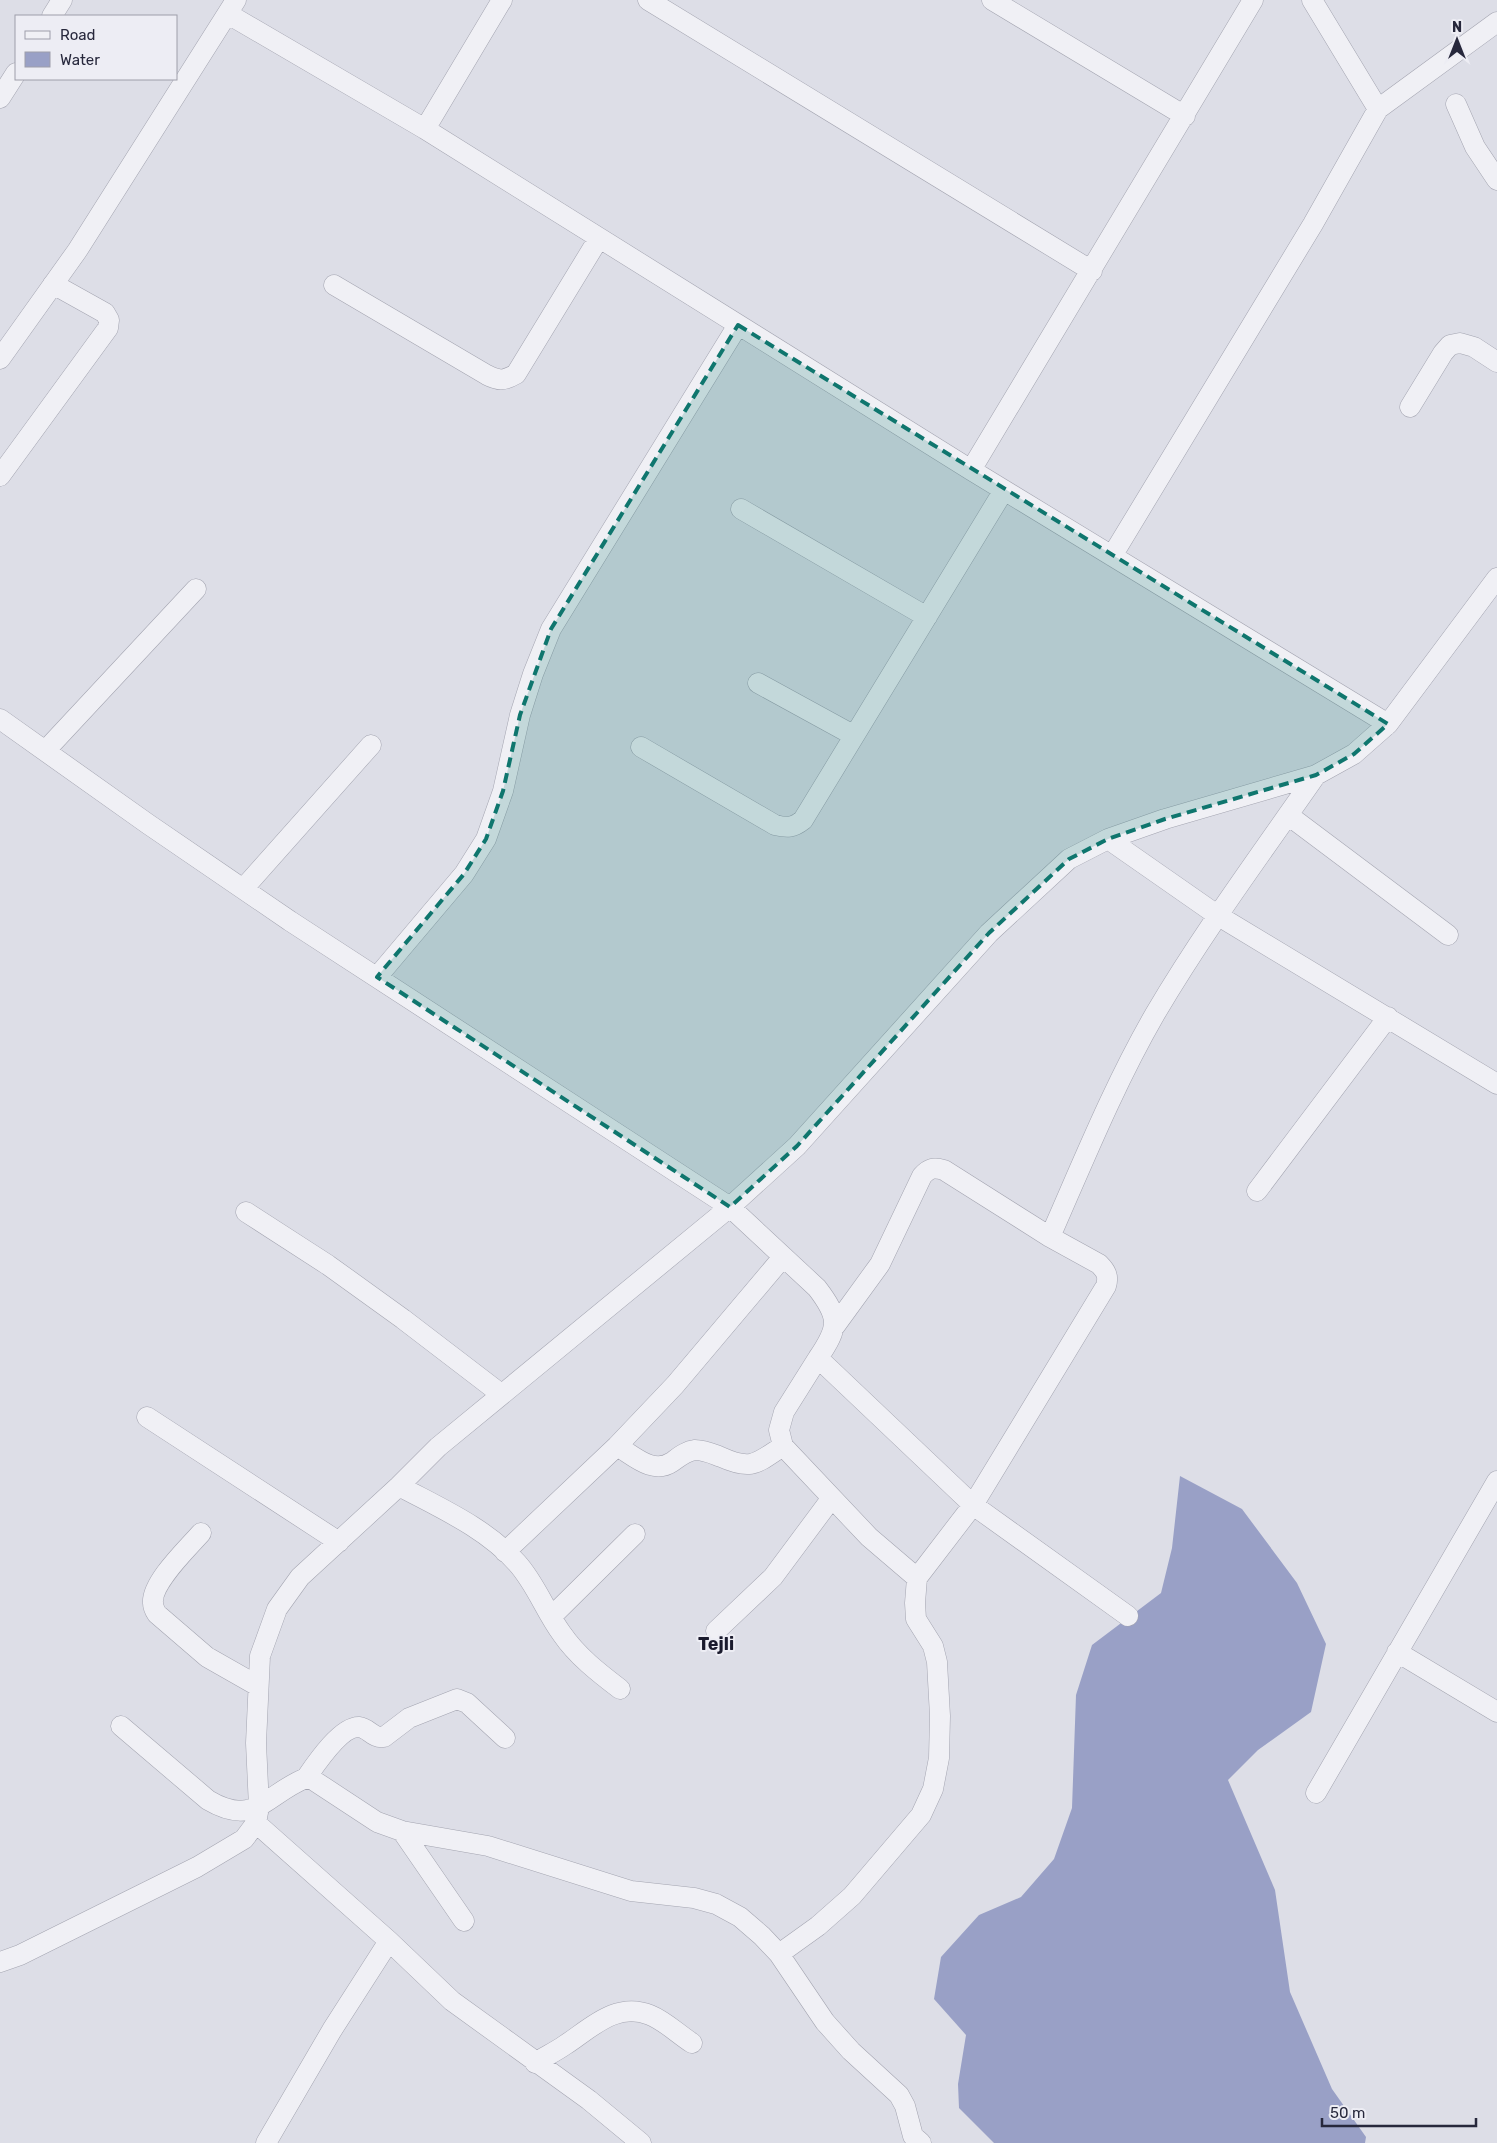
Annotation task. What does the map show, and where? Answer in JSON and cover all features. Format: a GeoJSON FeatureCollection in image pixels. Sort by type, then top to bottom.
{"type":"FeatureCollection","features":[{"type":"Feature","properties":{"kind":"street"},"geometry":{"type":"LineString","coordinates":[[53,15],[62,0]]}},
{"type":"Feature","properties":{"kind":"street"},"geometry":{"type":"LineString","coordinates":[[425,129],[502,0]]}},
{"type":"Feature","properties":{"kind":"street"},"geometry":{"type":"LineString","coordinates":[[648,0],[1092,271]]}},
{"type":"Feature","properties":{"kind":"street"},"geometry":{"type":"LineString","coordinates":[[992,0],[1185,116]]}},
{"type":"Feature","properties":{"kind":"street"},"geometry":{"type":"LineString","coordinates":[[971,470],[1253,0]]}},
{"type":"Feature","properties":{"kind":"street"},"geometry":{"type":"LineString","coordinates":[[1312,0],[1378,108]]}},
{"type":"Feature","properties":{"kind":"street"},"geometry":{"type":"LineString","coordinates":[[0,359],[77,251],[232,7],[971,470],[1388,724]]}},
{"type":"Feature","properties":{"kind":"street"},"geometry":{"type":"LineString","coordinates":[[1112,556],[1313,224],[1378,108],[1497,22]]}},
{"type":"Feature","properties":{"kind":"street"},"geometry":{"type":"LineString","coordinates":[[0,98],[15,75]]}},
{"type":"Feature","properties":{"kind":"street"},"geometry":{"type":"LineString","coordinates":[[1456,104],[1475,147],[1497,180]]}},
{"type":"Feature","properties":{"kind":"street"},"geometry":{"type":"LineString","coordinates":[[334,285],[487,375],[497,380],[506,380],[516,374],[599,238]]}},
{"type":"Feature","properties":{"kind":"street"},"geometry":{"type":"LineString","coordinates":[[0,476],[108,328],[109,320],[105,313],[54,284]]}},
{"type":"Feature","properties":{"kind":"street"},"geometry":{"type":"LineString","coordinates":[[377,977],[464,874],[486,839],[503,791],[522,706],[552,628],[738,325]]}},
{"type":"Feature","properties":{"kind":"street"},"geometry":{"type":"LineString","coordinates":[[1410,407],[1443,353],[1450,345],[1460,343],[1474,347],[1497,362]]}},
{"type":"Feature","properties":{"kind":"street"},"geometry":{"type":"LineString","coordinates":[[641,747],[775,825],[786,828],[794,827],[803,820],[853,735],[1004,490]]}},
{"type":"Feature","properties":{"kind":"street"},"geometry":{"type":"LineString","coordinates":[[741,509],[927,617]]}},
{"type":"Feature","properties":{"kind":"street"},"geometry":{"type":"LineString","coordinates":[[258,1815],[256,1743],[260,1656],[277,1610],[300,1577],[399,1486],[438,1447],[730,1207],[797,1146],[989,933],[1069,859],[1108,839],[1165,819],[1316,775],[1354,754],[1388,724],[1497,578]]}},
{"type":"Feature","properties":{"kind":"street"},"geometry":{"type":"LineString","coordinates":[[45,751],[196,589]]}},
{"type":"Feature","properties":{"kind":"street"},"geometry":{"type":"LineString","coordinates":[[758,683],[853,735]]}},
{"type":"Feature","properties":{"kind":"street"},"geometry":{"type":"LineString","coordinates":[[0,719],[243,889],[730,1207],[817,1288],[833,1314],[834,1326],[831,1339],[784,1412],[779,1430],[783,1446],[869,1537],[917,1578]]}},
{"type":"Feature","properties":{"kind":"street"},"geometry":{"type":"LineString","coordinates":[[243,889],[371,745]]}},
{"type":"Feature","properties":{"kind":"street"},"geometry":{"type":"LineString","coordinates":[[1050,1237],[1123,1073],[1155,1014],[1217,915],[1316,775]]}},
{"type":"Feature","properties":{"kind":"street"},"geometry":{"type":"LineString","coordinates":[[1288,815],[1448,935]]}},
{"type":"Feature","properties":{"kind":"street"},"geometry":{"type":"LineString","coordinates":[[1108,839],[1217,915],[1497,1084]]}},
{"type":"Feature","properties":{"kind":"street"},"geometry":{"type":"LineString","coordinates":[[1257,1191],[1388,1017]]}},
{"type":"Feature","properties":{"kind":"street"},"geometry":{"type":"LineString","coordinates":[[779,1954],[818,1926],[852,1896],[921,1815],[933,1789],[939,1758],[940,1716],[937,1662],[933,1646],[916,1619],[917,1578],[972,1505],[1106,1286],[1108,1277],[1105,1269],[1099,1264],[1050,1237],[944,1170],[935,1167],[927,1170],[880,1264],[834,1326]]}},
{"type":"Feature","properties":{"kind":"street"},"geometry":{"type":"LineString","coordinates":[[246,1212],[343,1276],[501,1394]]}},
{"type":"Feature","properties":{"kind":"street"},"geometry":{"type":"LineString","coordinates":[[505,1552],[617,1446],[676,1386],[783,1257]]}},
{"type":"Feature","properties":{"kind":"street"},"geometry":{"type":"LineString","coordinates":[[818,1358],[972,1505],[1128,1616]]}},
{"type":"Feature","properties":{"kind":"street"},"geometry":{"type":"LineString","coordinates":[[147,1416],[339,1542]]}},
{"type":"Feature","properties":{"kind":"street"},"geometry":{"type":"LineString","coordinates":[[617,1446],[652,1467],[667,1465],[685,1453],[695,1450],[708,1451],[737,1464],[747,1465],[759,1461],[783,1446]]}},
{"type":"Feature","properties":{"kind":"street"},"geometry":{"type":"LineString","coordinates":[[1316,1793],[1497,1482]]}},
{"type":"Feature","properties":{"kind":"street"},"geometry":{"type":"LineString","coordinates":[[399,1486],[456,1516],[491,1539],[517,1563],[537,1590],[551,1617],[577,1653],[620,1689]]}},
{"type":"Feature","properties":{"kind":"street"},"geometry":{"type":"LineString","coordinates":[[716,1631],[773,1577],[831,1498]]}},
{"type":"Feature","properties":{"kind":"street"},"geometry":{"type":"LineString","coordinates":[[201,1533],[161,1580],[154,1594],[152,1605],[157,1614],[207,1657],[258,1686]]}},
{"type":"Feature","properties":{"kind":"street"},"geometry":{"type":"LineString","coordinates":[[551,1617],[635,1534]]}},
{"type":"Feature","properties":{"kind":"street"},"geometry":{"type":"LineString","coordinates":[[1397,1652],[1497,1712]]}},
{"type":"Feature","properties":{"kind":"street"},"geometry":{"type":"LineString","coordinates":[[0,1962],[20,1955],[197,1867],[244,1839],[258,1815],[306,1778],[331,1745],[354,1728],[360,1727],[375,1736],[384,1737],[409,1718],[457,1699],[467,1703],[505,1738]]}},
{"type":"Feature","properties":{"kind":"street"},"geometry":{"type":"LineString","coordinates":[[121,1726],[208,1800],[222,1809],[258,1815],[452,2002],[589,2100],[641,2143]]}},
{"type":"Feature","properties":{"kind":"street"},"geometry":{"type":"LineString","coordinates":[[306,1778],[313,1780],[377,1822],[402,1831],[488,1846],[631,1891],[694,1898],[716,1904],[740,1917],[779,1954],[825,2022],[852,2051],[899,2095],[905,2106],[913,2136],[920,2142]]}},
{"type":"Feature","properties":{"kind":"street"},"geometry":{"type":"LineString","coordinates":[[402,1831],[464,1921]]}},
{"type":"Feature","properties":{"kind":"street"},"geometry":{"type":"LineString","coordinates":[[266,2143],[332,2030],[388,1941]]}},
{"type":"Feature","properties":{"kind":"street"},"geometry":{"type":"LineString","coordinates":[[535,2063],[563,2046],[595,2022],[624,2012],[636,2011],[652,2016],[692,2043]]}},
{"type":"Feature","properties":{"kind":"highlighted area"},"geometry":{"type":"Polygon","coordinates":[[[738,325],[1388,724],[1354,754],[1316,775],[1165,819],[1108,839],[1069,859],[989,933],[797,1146],[730,1207],[377,977],[464,874],[486,839],[503,791],[520,715],[551,629],[738,325]]]}},
{"type":"Feature","properties":{"kind":"water"},"geometry":{"type":"Polygon","coordinates":[[[1180,1476],[1242,1509],[1297,1583],[1326,1644],[1311,1712],[1258,1750],[1228,1780],[1275,1890],[1290,1992],[1332,2089],[1366,2137],[1365,2143],[994,2143],[959,2108],[958,2084],[966,2035],[934,1999],[941,1957],[979,1915],[1021,1897],[1054,1859],[1072,1808],[1076,1695],[1092,1645],[1161,1593],[1172,1548],[1180,1476]]]}},
{"type":"Feature","properties":{"kind":"district","name":"Tejli"},"geometry":{"type":"Point","coordinates":[716,1644]}}]}
